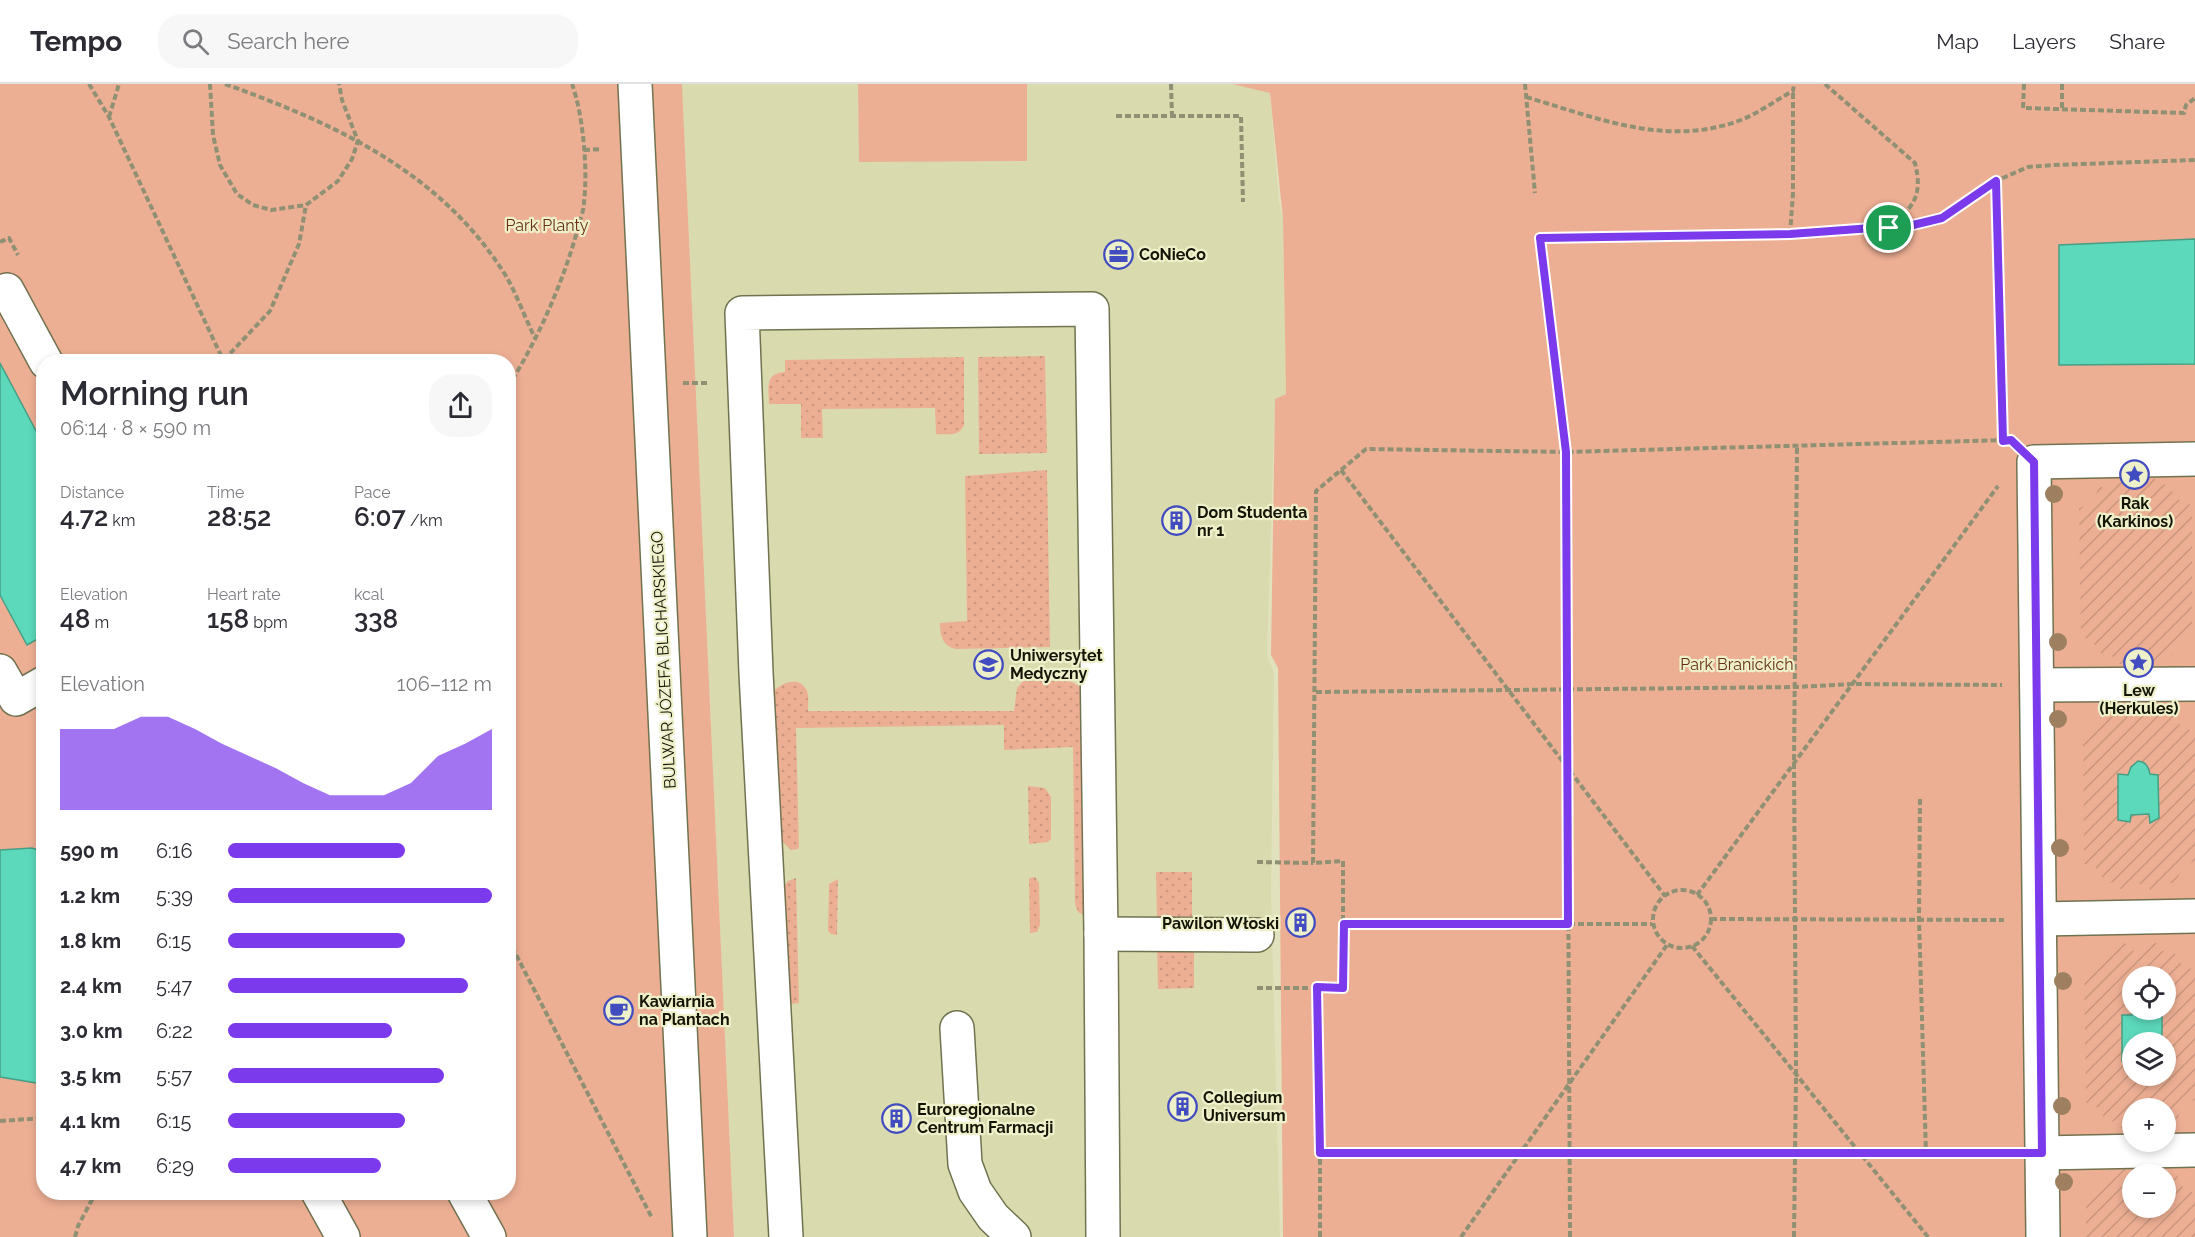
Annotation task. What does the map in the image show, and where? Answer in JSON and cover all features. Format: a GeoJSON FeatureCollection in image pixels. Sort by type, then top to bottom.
{"type":"FeatureCollection","features":[{"type":"Feature","properties":{"kind":"street","name":"BULWAR JÓZEFA BLICHARSKIEGO"},"geometry":{"type":"LineString","coordinates":[[635,84],[690,1237]]}},
{"type":"Feature","properties":{"kind":"street"},"geometry":{"type":"LineString","coordinates":[[0,294],[7,290],[42,354]]}},
{"type":"Feature","properties":{"kind":"street"},"geometry":{"type":"LineString","coordinates":[[786,1237],[756,673],[742,314],[1092,309],[1103,1237]]}},
{"type":"Feature","properties":{"kind":"street"},"geometry":{"type":"LineString","coordinates":[[2043,1237],[2034,462],[2195,459]]}},
{"type":"Feature","properties":{"kind":"street"},"geometry":{"type":"LineString","coordinates":[[0,671],[16,699],[36,687]]}},
{"type":"Feature","properties":{"kind":"street"},"geometry":{"type":"LineString","coordinates":[[2037,685],[2195,684]]}},
{"type":"Feature","properties":{"kind":"street"},"geometry":{"type":"LineString","coordinates":[[2040,920],[2195,916]]}},
{"type":"Feature","properties":{"kind":"street"},"geometry":{"type":"LineString","coordinates":[[1101,934],[1257,935]]}},
{"type":"Feature","properties":{"kind":"street"},"geometry":{"type":"LineString","coordinates":[[957,1028],[965,1164],[975,1191],[993,1217],[1014,1237]]}},
{"type":"Feature","properties":{"kind":"street"},"geometry":{"type":"LineString","coordinates":[[2042,1153],[2195,1150]]}},
{"type":"Feature","properties":{"kind":"street"},"geometry":{"type":"LineString","coordinates":[[322,1200],[343,1237]]}},
{"type":"Feature","properties":{"kind":"street"},"geometry":{"type":"LineString","coordinates":[[468,1200],[489,1237]]}},
{"type":"Feature","properties":{"kind":"path"},"geometry":{"type":"LineString","coordinates":[[90,84],[109,117],[221,354]]}},
{"type":"Feature","properties":{"kind":"path"},"geometry":{"type":"LineString","coordinates":[[109,117],[119,84]]}},
{"type":"Feature","properties":{"kind":"path"},"geometry":{"type":"LineString","coordinates":[[210,84],[213,135],[220,165],[237,194],[253,205],[271,210],[306,205],[338,181],[352,159],[358,141],[342,100],[339,84]]}},
{"type":"Feature","properties":{"kind":"path"},"geometry":{"type":"LineString","coordinates":[[225,84],[322,122],[392,160],[435,194],[472,231],[506,276],[535,338]]}},
{"type":"Feature","properties":{"kind":"path"},"geometry":{"type":"LineString","coordinates":[[516,372],[535,338],[571,255],[585,202],[584,150],[579,104],[572,84]]}},
{"type":"Feature","properties":{"kind":"path"},"geometry":{"type":"LineString","coordinates":[[1171,84],[1172,116]]}},
{"type":"Feature","properties":{"kind":"path"},"geometry":{"type":"LineString","coordinates":[[1525,84],[1534,193]]}},
{"type":"Feature","properties":{"kind":"path"},"geometry":{"type":"LineString","coordinates":[[1790,234],[1793,193],[1794,84]]}},
{"type":"Feature","properties":{"kind":"path"},"geometry":{"type":"LineString","coordinates":[[1825,84],[1915,164],[1918,175],[1916,199],[1907,213],[1889,228]]}},
{"type":"Feature","properties":{"kind":"path"},"geometry":{"type":"LineString","coordinates":[[2024,84],[2023,108],[2184,113],[2186,105],[2195,98]]}},
{"type":"Feature","properties":{"kind":"path"},"geometry":{"type":"LineString","coordinates":[[2062,84],[2062,108]]}},
{"type":"Feature","properties":{"kind":"path"},"geometry":{"type":"LineString","coordinates":[[1526,97],[1630,128],[1675,133],[1704,130],[1742,120],[1793,91]]}},
{"type":"Feature","properties":{"kind":"path"},"geometry":{"type":"LineString","coordinates":[[1116,116],[1241,116],[1243,202]]}},
{"type":"Feature","properties":{"kind":"path"},"geometry":{"type":"LineString","coordinates":[[1570,1237],[1566,452],[1540,238],[1790,234],[1889,228],[1942,218],[2008,174],[2036,166],[2195,160]]}},
{"type":"Feature","properties":{"kind":"path"},"geometry":{"type":"LineString","coordinates":[[1996,181],[2003,441]]}},
{"type":"Feature","properties":{"kind":"path"},"geometry":{"type":"LineString","coordinates":[[230,354],[270,311],[299,244],[306,205]]}},
{"type":"Feature","properties":{"kind":"path"},"geometry":{"type":"LineString","coordinates":[[1313,863],[1316,491],[1366,448],[1566,452],[2011,440],[2034,462]]}},
{"type":"Feature","properties":{"kind":"path"},"geometry":{"type":"LineString","coordinates":[[1794,1237],[1797,447]]}},
{"type":"Feature","properties":{"kind":"path"},"geometry":{"type":"LineString","coordinates":[[1341,470],[1665,896]]}},
{"type":"Feature","properties":{"kind":"path"},"geometry":{"type":"LineString","coordinates":[[1697,895],[1999,484]]}},
{"type":"Feature","properties":{"kind":"path"},"geometry":{"type":"LineString","coordinates":[[1316,692],[1796,687],[1852,684],[2037,685]]}},
{"type":"Feature","properties":{"kind":"path"},"geometry":{"type":"LineString","coordinates":[[1920,799],[1919,919],[1926,1153]]}},
{"type":"Feature","properties":{"kind":"path"},"geometry":{"type":"LineString","coordinates":[[1257,862],[1343,861],[1344,924],[1343,988],[1257,988]]}},
{"type":"Feature","properties":{"kind":"path"},"geometry":{"type":"LineString","coordinates":[[1681,890],[1697,895],[1709,909],[1711,919],[1709,930],[1702,940],[1692,946],[1680,948],[1667,945],[1657,936],[1652,924],[1653,913],[1665,896],[1681,890]]}},
{"type":"Feature","properties":{"kind":"path"},"geometry":{"type":"LineString","coordinates":[[1711,919],[2040,920]]}},
{"type":"Feature","properties":{"kind":"path"},"geometry":{"type":"LineString","coordinates":[[1344,924],[1652,924]]}},
{"type":"Feature","properties":{"kind":"path"},"geometry":{"type":"LineString","coordinates":[[1461,1237],[1667,945]]}},
{"type":"Feature","properties":{"kind":"path"},"geometry":{"type":"LineString","coordinates":[[1692,946],[1928,1237]]}},
{"type":"Feature","properties":{"kind":"path"},"geometry":{"type":"LineString","coordinates":[[516,955],[657,1227]]}},
{"type":"Feature","properties":{"kind":"path"},"geometry":{"type":"LineString","coordinates":[[1317,987],[1320,1237]]}},
{"type":"Feature","properties":{"kind":"path"},"geometry":{"type":"LineString","coordinates":[[0,1121],[36,1119]]}},
{"type":"Feature","properties":{"kind":"path"},"geometry":{"type":"LineString","coordinates":[[1320,1153],[2042,1153]]}},
{"type":"Feature","properties":{"kind":"path"},"geometry":{"type":"LineString","coordinates":[[75,1237],[78,1226],[92,1200]]}},
{"type":"Feature","properties":{"kind":"shaded area","name":"Uniwersytet Medyczny"},"geometry":{"type":"Polygon","coordinates":[[[682,84],[1232,84],[1270,92],[1279,202],[1283,219],[1286,394],[1275,399],[1267,655],[1274,673],[1271,892],[1280,1237],[734,1237],[682,84]]]}},
{"type":"Feature","properties":{"kind":"green space","name":"Park Planty"},"geometry":{"type":"Polygon","coordinates":[[[0,84],[682,84],[734,1237],[0,1237],[0,84]]]}},
{"type":"Feature","properties":{"kind":"green space"},"geometry":{"type":"Polygon","coordinates":[[[858,84],[1027,84],[1027,161],[859,162],[858,84]]]}},
{"type":"Feature","properties":{"kind":"green space","name":"Park Branickich"},"geometry":{"type":"Polygon","coordinates":[[[1232,84],[2195,84],[2195,1237],[1283,1237],[1278,668],[1271,655],[1275,399],[1286,394],[1283,219],[1270,93],[1232,84]]]}},
{"type":"Feature","properties":{"kind":"green space"},"geometry":{"type":"Polygon","coordinates":[[[1045,356],[1047,453],[979,454],[978,357],[1045,356]]]}},
{"type":"Feature","properties":{"kind":"green space"},"geometry":{"type":"Polygon","coordinates":[[[964,357],[964,425],[962,429],[953,434],[936,434],[935,408],[822,409],[823,438],[801,438],[801,404],[769,404],[769,382],[774,375],[785,372],[785,360],[964,357]]]}},
{"type":"Feature","properties":{"kind":"green space"},"geometry":{"type":"Polygon","coordinates":[[[1047,470],[1050,647],[951,648],[943,639],[940,623],[967,621],[965,476],[1047,470]]]}},
{"type":"Feature","properties":{"kind":"green space"},"geometry":{"type":"Polygon","coordinates":[[[2148,476],[2155,479],[2158,485],[2170,484],[2177,498],[2192,505],[2192,634],[2179,642],[2173,656],[2159,656],[2155,664],[2149,664],[2144,657],[2132,657],[2125,664],[2120,664],[2112,656],[2103,656],[2091,640],[2081,637],[2079,508],[2092,501],[2098,487],[2111,487],[2114,479],[2120,477],[2128,486],[2139,484],[2148,476]]]}},
{"type":"Feature","properties":{"kind":"green space"},"geometry":{"type":"Polygon","coordinates":[[[1023,681],[1070,681],[1079,686],[1089,700],[1088,917],[1078,912],[1075,904],[1073,747],[1004,750],[1004,725],[796,728],[798,849],[791,850],[781,840],[773,692],[781,686],[795,682],[804,686],[808,693],[808,711],[1014,711],[1017,688],[1023,681]]]}},
{"type":"Feature","properties":{"kind":"green space"},"geometry":{"type":"Polygon","coordinates":[[[2152,703],[2158,705],[2161,712],[2173,711],[2180,725],[2195,732],[2195,861],[2182,869],[2177,883],[2162,883],[2158,891],[2152,891],[2147,884],[2136,884],[2127,891],[2119,888],[2116,882],[2106,883],[2095,867],[2084,864],[2083,735],[2096,728],[2102,714],[2114,713],[2117,706],[2123,704],[2128,706],[2131,713],[2143,711],[2145,705],[2152,703]]]}},
{"type":"Feature","properties":{"kind":"green space"},"geometry":{"type":"Polygon","coordinates":[[[1028,786],[1045,788],[1051,797],[1051,839],[1048,842],[1029,844],[1028,786]]]}},
{"type":"Feature","properties":{"kind":"green space"},"geometry":{"type":"Polygon","coordinates":[[[1156,872],[1192,872],[1192,920],[1157,920],[1156,872]]]}},
{"type":"Feature","properties":{"kind":"green space"},"geometry":{"type":"Polygon","coordinates":[[[1035,877],[1039,883],[1040,925],[1037,932],[1030,933],[1029,878],[1035,877]]]}},
{"type":"Feature","properties":{"kind":"green space"},"geometry":{"type":"Polygon","coordinates":[[[796,878],[799,1003],[791,1004],[786,1000],[782,888],[788,881],[796,878]]]}},
{"type":"Feature","properties":{"kind":"green space"},"geometry":{"type":"Polygon","coordinates":[[[838,879],[837,935],[828,931],[829,884],[838,879]]]}},
{"type":"Feature","properties":{"kind":"green space"},"geometry":{"type":"Polygon","coordinates":[[[1157,941],[1194,941],[1194,988],[1158,989],[1157,941]]]}},
{"type":"Feature","properties":{"kind":"green space"},"geometry":{"type":"Polygon","coordinates":[[[2152,941],[2159,944],[2162,951],[2174,950],[2182,964],[2195,970],[2195,1100],[2183,1108],[2176,1121],[2176,1098],[2122,1098],[2122,1128],[2117,1121],[2107,1122],[2096,1106],[2086,1103],[2084,974],[2097,966],[2103,953],[2115,952],[2118,945],[2124,943],[2129,945],[2132,951],[2143,950],[2146,944],[2152,941]]]}},
{"type":"Feature","properties":{"kind":"green space"},"geometry":{"type":"Polygon","coordinates":[[[2122,1167],[2122,1218],[2176,1218],[2177,1174],[2183,1186],[2195,1193],[2195,1237],[2086,1237],[2086,1197],[2099,1190],[2105,1176],[2117,1175],[2122,1167]]]}},
{"type":"Feature","properties":{"kind":"water"},"geometry":{"type":"Polygon","coordinates":[[[2195,239],[2195,364],[2059,365],[2059,245],[2195,239]]]}},
{"type":"Feature","properties":{"kind":"water"},"geometry":{"type":"Polygon","coordinates":[[[0,363],[36,431],[36,640],[27,645],[0,595],[0,363]]]}},
{"type":"Feature","properties":{"kind":"water"},"geometry":{"type":"Polygon","coordinates":[[[2138,761],[2146,765],[2150,774],[2158,775],[2159,818],[2150,823],[2149,814],[2131,815],[2130,822],[2118,820],[2118,774],[2128,775],[2131,767],[2138,761]]]}},
{"type":"Feature","properties":{"kind":"water"},"geometry":{"type":"Polygon","coordinates":[[[36,849],[36,1083],[0,1077],[0,850],[36,849]]]}},
{"type":"Feature","properties":{"kind":"water"},"geometry":{"type":"Polygon","coordinates":[[[2122,1020],[2162,1020],[2162,1032],[2122,1032],[2122,1020]]]}},
{"type":"Feature","properties":{"kind":"place","name":"CoNieCo"},"geometry":{"type":"Point","coordinates":[1118,254]}},
{"type":"Feature","properties":{"kind":"place","name":"Rak (Karkinos)"},"geometry":{"type":"Point","coordinates":[2135,475]}},
{"type":"Feature","properties":{"kind":"place","name":"Dom Studenta nr 1"},"geometry":{"type":"Point","coordinates":[1176,521]}},
{"type":"Feature","properties":{"kind":"place","name":"Lew (Herkules)"},"geometry":{"type":"Point","coordinates":[2139,662]}},
{"type":"Feature","properties":{"kind":"place","name":"Uniwersytet Medyczny"},"geometry":{"type":"Point","coordinates":[989,664]}},
{"type":"Feature","properties":{"kind":"place","name":"Pawilon Włoski"},"geometry":{"type":"Point","coordinates":[1300,923]}},
{"type":"Feature","properties":{"kind":"place","name":"Kawiarnia na Plantach"},"geometry":{"type":"Point","coordinates":[618,1010]}},
{"type":"Feature","properties":{"kind":"place","name":"Collegium Universum"},"geometry":{"type":"Point","coordinates":[1182,1106]}},
{"type":"Feature","properties":{"kind":"place","name":"Euroregionalne Centrum Farmacji"},"geometry":{"type":"Point","coordinates":[896,1118]}},
{"type":"Feature","properties":{"kind":"route"},"geometry":{"type":"LineString","coordinates":[[1996,181],[2003,441],[2011,440],[2034,462],[2042,1153],[1320,1153],[1317,987],[1343,988],[1344,924],[1568,924],[1566,452],[1540,238],[1790,234],[1889,228],[1942,218],[1996,181]]}}]}
